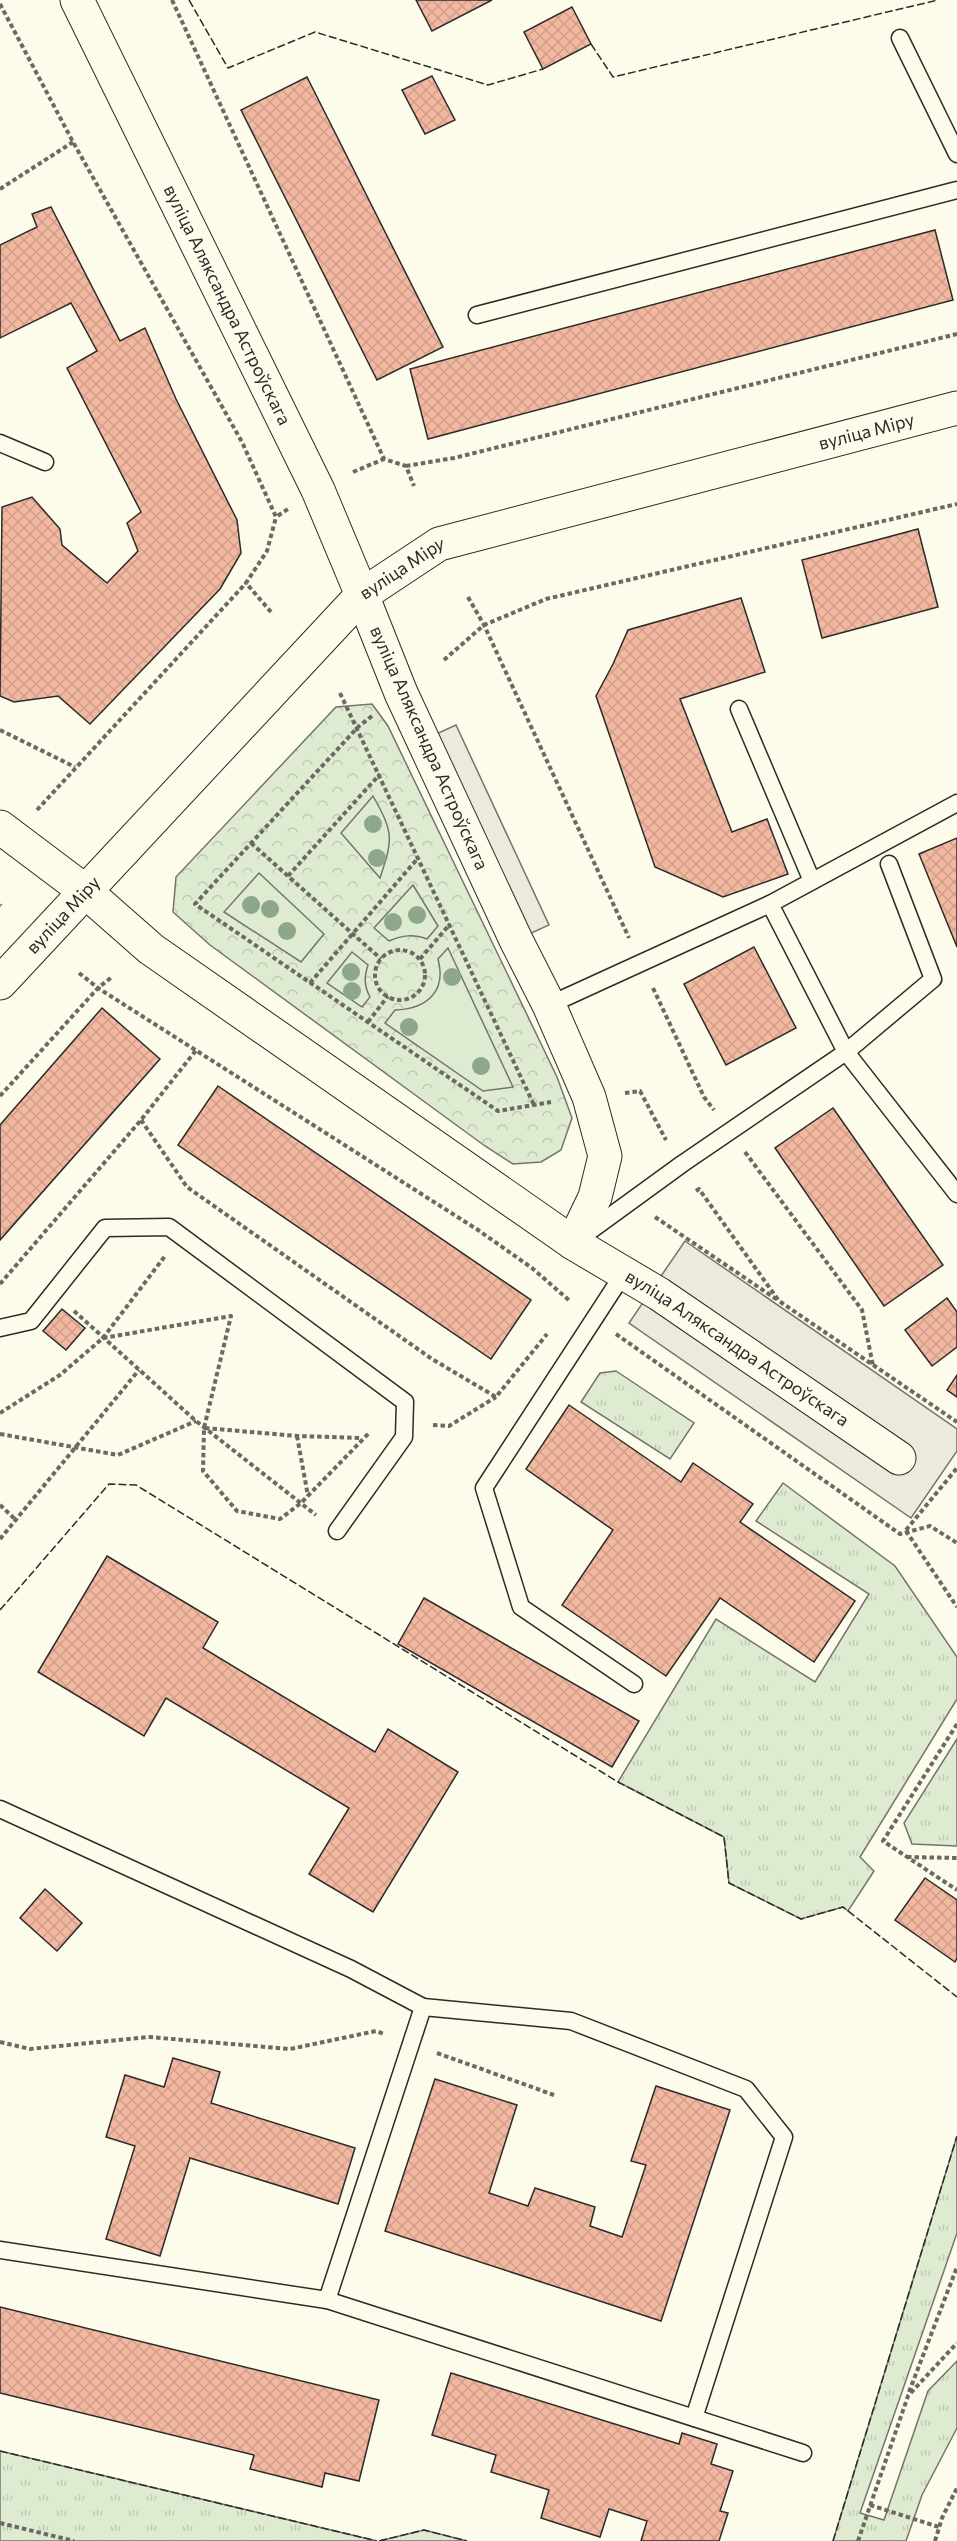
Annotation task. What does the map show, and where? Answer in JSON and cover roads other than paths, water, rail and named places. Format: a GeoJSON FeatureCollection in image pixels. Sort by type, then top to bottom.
{"type":"FeatureCollection","features":[{"type":"Feature","properties":{"kind":"street","name":"вуліца Аляксандра Астроўскага"},"geometry":{"type":"LineString","coordinates":[[77,0],[318,490],[401,693],[516,940],[549,1005],[589,1097],[605,1156],[595,1197],[573,1243]]}},
{"type":"Feature","properties":{"kind":"street","name":"вуліца Міру"},"geometry":{"type":"LineString","coordinates":[[0,983],[362,595],[439,544],[957,408]]}},
{"type":"Feature","properties":{"kind":"street","name":"вуліца Аляксандра Астроўскага"},"geometry":{"type":"LineString","coordinates":[[7,831],[85,891],[151,949],[573,1243],[624,1273],[899,1458]]}},
{"type":"Feature","properties":{"kind":"lane"},"geometry":{"type":"LineString","coordinates":[[900,38],[957,154]]}},
{"type":"Feature","properties":{"kind":"lane"},"geometry":{"type":"LineString","coordinates":[[477,315],[957,190]]}},
{"type":"Feature","properties":{"kind":"lane"},"geometry":{"type":"LineString","coordinates":[[0,442],[45,462]]}},
{"type":"Feature","properties":{"kind":"lane"},"geometry":{"type":"LineString","coordinates":[[739,709],[812,881]]}},
{"type":"Feature","properties":{"kind":"lane"},"geometry":{"type":"LineString","coordinates":[[549,1005],[770,904],[957,803]]}},
{"type":"Feature","properties":{"kind":"lane"},"geometry":{"type":"LineString","coordinates":[[573,1243],[846,1052],[933,979],[889,864]]}},
{"type":"Feature","properties":{"kind":"lane"},"geometry":{"type":"LineString","coordinates":[[770,904],[846,1052],[957,1194]]}},
{"type":"Feature","properties":{"kind":"lane"},"geometry":{"type":"LineString","coordinates":[[0,1328],[31,1321],[105,1228],[169,1227],[405,1402],[404,1437],[337,1531]]}},
{"type":"Feature","properties":{"kind":"lane"},"geometry":{"type":"LineString","coordinates":[[624,1273],[484,1488],[521,1607],[634,1684]]}},
{"type":"Feature","properties":{"kind":"lane"},"geometry":{"type":"LineString","coordinates":[[0,1809],[351,1969],[423,2007],[571,2022],[746,2089],[784,2137],[694,2418]]}},
{"type":"Feature","properties":{"kind":"lane"},"geometry":{"type":"LineString","coordinates":[[327,2300],[423,2007]]}},
{"type":"Feature","properties":{"kind":"lane"},"geometry":{"type":"LineString","coordinates":[[0,2250],[327,2300],[803,2453]]}}]}
